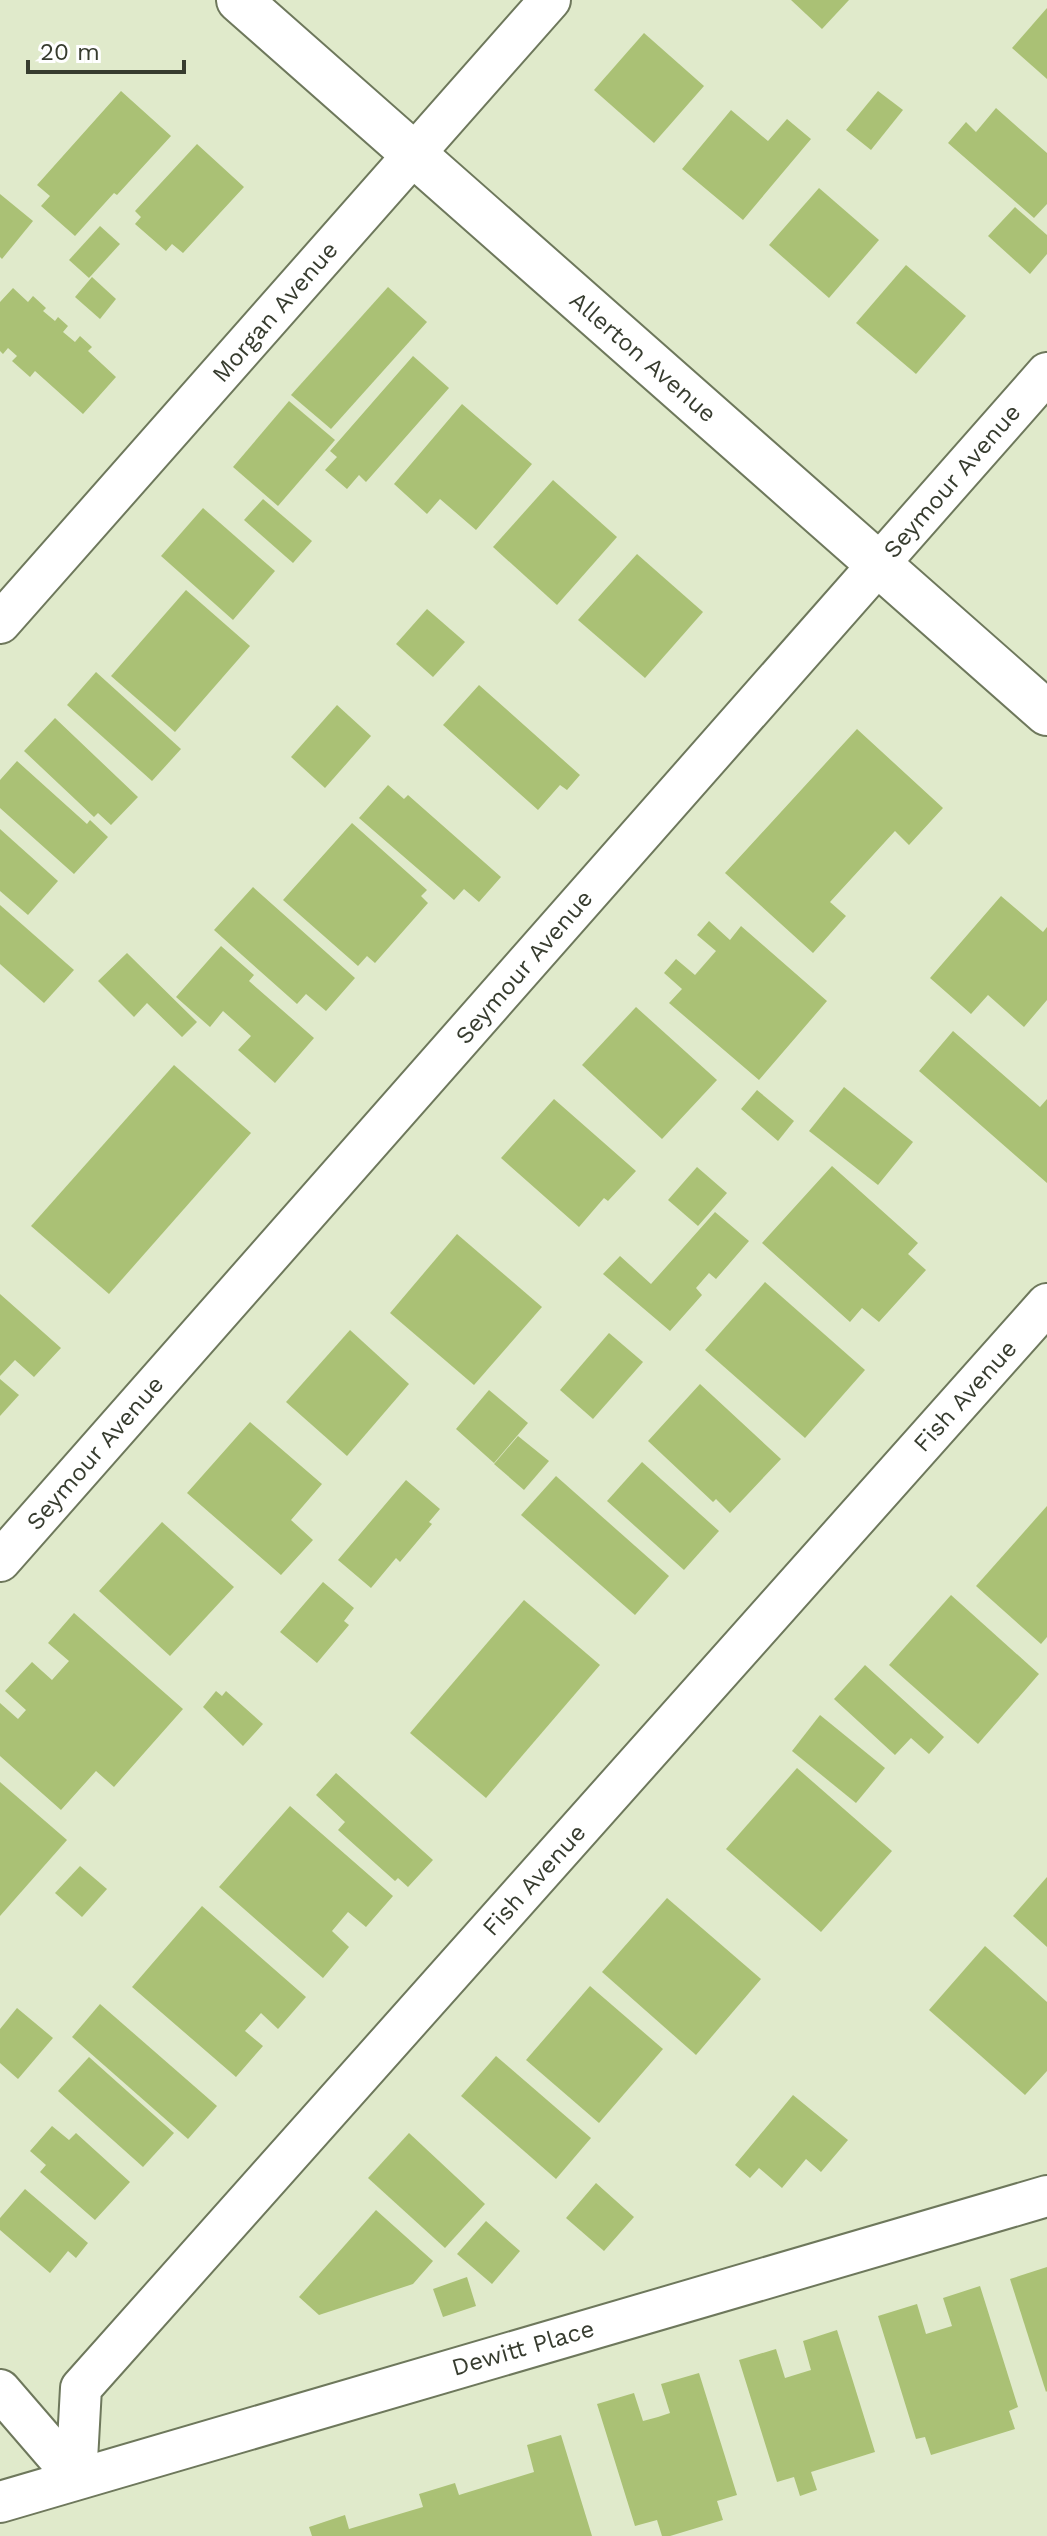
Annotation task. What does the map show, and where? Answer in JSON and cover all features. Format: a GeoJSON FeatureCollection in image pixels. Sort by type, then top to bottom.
{"type":"FeatureCollection","features":[{"type":"Feature","properties":{"kind":"main road","name":"Allerton Avenue"},"geometry":{"type":"LineString","coordinates":[[239,0],[1047,713]]}},
{"type":"Feature","properties":{"kind":"street","name":"Morgan Avenue"},"geometry":{"type":"LineString","coordinates":[[0,623],[550,0]]}},
{"type":"Feature","properties":{"kind":"street","name":"Seymour Avenue"},"geometry":{"type":"LineString","coordinates":[[0,1561],[1047,373]]}},
{"type":"Feature","properties":{"kind":"street","name":"Fish Avenue"},"geometry":{"type":"LineString","coordinates":[[76,2478],[81,2388],[1047,1304]]}},
{"type":"Feature","properties":{"kind":"street","name":"Dewitt Place"},"geometry":{"type":"LineString","coordinates":[[0,2502],[1047,2196]]}},
{"type":"Feature","properties":{"kind":"street"},"geometry":{"type":"LineString","coordinates":[[0,2390],[76,2478]]}},
{"type":"Feature","properties":{"kind":"building"},"geometry":{"type":"Polygon","coordinates":[[[791,0],[849,0],[822,29],[791,0]]]}},
{"type":"Feature","properties":{"kind":"building"},"geometry":{"type":"Polygon","coordinates":[[[1047,8],[1047,79],[1012,48],[1047,8]]]}},
{"type":"Feature","properties":{"kind":"building"},"geometry":{"type":"Polygon","coordinates":[[[644,33],[704,86],[654,143],[594,90],[644,33]]]}},
{"type":"Feature","properties":{"kind":"building"},"geometry":{"type":"Polygon","coordinates":[[[121,91],[171,136],[75,236],[41,206],[50,196],[37,185],[121,91]]]}},
{"type":"Feature","properties":{"kind":"building"},"geometry":{"type":"Polygon","coordinates":[[[878,91],[903,110],[871,150],[846,130],[878,91]]]}},
{"type":"Feature","properties":{"kind":"building"},"geometry":{"type":"Polygon","coordinates":[[[996,108],[1047,153],[1047,204],[1034,218],[948,143],[966,122],[976,132],[996,108]]]}},
{"type":"Feature","properties":{"kind":"building"},"geometry":{"type":"Polygon","coordinates":[[[731,110],[768,141],[787,119],[811,139],[743,220],[682,169],[731,110]]]}},
{"type":"Feature","properties":{"kind":"building"},"geometry":{"type":"Polygon","coordinates":[[[197,144],[244,187],[183,253],[172,244],[166,251],[135,224],[141,217],[135,211],[197,144]]]}},
{"type":"Feature","properties":{"kind":"building"},"geometry":{"type":"Polygon","coordinates":[[[819,188],[879,240],[829,298],[769,245],[819,188]]]}},
{"type":"Feature","properties":{"kind":"building"},"geometry":{"type":"Polygon","coordinates":[[[0,194],[33,221],[2,259],[0,257],[0,194]]]}},
{"type":"Feature","properties":{"kind":"building"},"geometry":{"type":"Polygon","coordinates":[[[1015,207],[1047,235],[1047,254],[1030,274],[988,236],[1015,207]]]}},
{"type":"Feature","properties":{"kind":"building"},"geometry":{"type":"Polygon","coordinates":[[[100,226],[120,244],[89,278],[69,260],[100,226]]]}},
{"type":"Feature","properties":{"kind":"building"},"geometry":{"type":"Polygon","coordinates":[[[906,265],[966,316],[916,374],[856,323],[906,265]]]}},
{"type":"Feature","properties":{"kind":"building"},"geometry":{"type":"Polygon","coordinates":[[[92,277],[116,299],[100,319],[75,297],[92,277]]]}},
{"type":"Feature","properties":{"kind":"building"},"geometry":{"type":"Polygon","coordinates":[[[388,287],[427,322],[331,429],[291,395],[388,287]]]}},
{"type":"Feature","properties":{"kind":"building"},"geometry":{"type":"Polygon","coordinates":[[[13,288],[28,302],[33,296],[46,308],[43,311],[55,321],[58,317],[68,326],[63,332],[75,342],[80,336],[92,347],[88,351],[116,377],[83,414],[35,371],[30,377],[12,361],[17,356],[8,348],[3,354],[0,351],[0,302],[13,288]]]}},
{"type":"Feature","properties":{"kind":"building"},"geometry":{"type":"Polygon","coordinates":[[[413,356],[449,388],[366,482],[359,475],[347,489],[325,470],[337,457],[330,451],[413,356]]]}},
{"type":"Feature","properties":{"kind":"building"},"geometry":{"type":"Polygon","coordinates":[[[289,401],[335,440],[278,506],[233,467],[289,401]]]}},
{"type":"Feature","properties":{"kind":"building"},"geometry":{"type":"Polygon","coordinates":[[[462,404],[532,464],[476,530],[440,499],[427,514],[394,484],[462,404]]]}},
{"type":"Feature","properties":{"kind":"building"},"geometry":{"type":"Polygon","coordinates":[[[553,480],[617,537],[557,605],[493,547],[553,480]]]}},
{"type":"Feature","properties":{"kind":"building"},"geometry":{"type":"Polygon","coordinates":[[[263,499],[312,541],[293,563],[244,520],[263,499]]]}},
{"type":"Feature","properties":{"kind":"building"},"geometry":{"type":"Polygon","coordinates":[[[203,508],[275,571],[233,620],[161,556],[203,508]]]}},
{"type":"Feature","properties":{"kind":"building"},"geometry":{"type":"Polygon","coordinates":[[[637,554],[703,612],[645,678],[578,620],[637,554]]]}},
{"type":"Feature","properties":{"kind":"building"},"geometry":{"type":"Polygon","coordinates":[[[186,590],[250,646],[175,732],[111,676],[186,590]]]}},
{"type":"Feature","properties":{"kind":"building"},"geometry":{"type":"Polygon","coordinates":[[[427,609],[465,642],[433,677],[396,644],[427,609]]]}},
{"type":"Feature","properties":{"kind":"building"},"geometry":{"type":"Polygon","coordinates":[[[96,672],[181,749],[152,781],[67,705],[96,672]]]}},
{"type":"Feature","properties":{"kind":"building"},"geometry":{"type":"Polygon","coordinates":[[[479,685],[580,775],[567,790],[560,785],[538,810],[443,725],[479,685]]]}},
{"type":"Feature","properties":{"kind":"building"},"geometry":{"type":"Polygon","coordinates":[[[337,705],[371,736],[325,788],[291,757],[337,705]]]}},
{"type":"Feature","properties":{"kind":"building"},"geometry":{"type":"Polygon","coordinates":[[[55,718],[138,797],[111,825],[98,813],[94,817],[24,751],[55,718]]]}},
{"type":"Feature","properties":{"kind":"building"},"geometry":{"type":"Polygon","coordinates":[[[857,729],[943,808],[909,845],[895,831],[830,902],[846,916],[813,953],[725,873],[857,729]]]}},
{"type":"Feature","properties":{"kind":"building"},"geometry":{"type":"Polygon","coordinates":[[[17,761],[87,824],[90,820],[108,837],[74,874],[0,808],[0,780],[17,761]]]}},
{"type":"Feature","properties":{"kind":"building"},"geometry":{"type":"Polygon","coordinates":[[[388,785],[404,799],[408,795],[501,877],[479,902],[464,889],[454,900],[359,818],[388,785]]]}},
{"type":"Feature","properties":{"kind":"building"},"geometry":{"type":"Polygon","coordinates":[[[352,823],[427,890],[421,896],[428,903],[375,963],[367,956],[358,966],[283,900],[352,823]]]}},
{"type":"Feature","properties":{"kind":"building"},"geometry":{"type":"Polygon","coordinates":[[[0,829],[58,881],[28,915],[0,891],[0,829]]]}},
{"type":"Feature","properties":{"kind":"building"},"geometry":{"type":"Polygon","coordinates":[[[253,887],[355,978],[326,1011],[306,994],[297,1004],[214,930],[253,887]]]}},
{"type":"Feature","properties":{"kind":"building"},"geometry":{"type":"Polygon","coordinates":[[[1001,896],[1043,932],[1047,927],[1047,1000],[1024,1027],[988,995],[971,1014],[930,978],[1001,896]]]}},
{"type":"Feature","properties":{"kind":"building"},"geometry":{"type":"Polygon","coordinates":[[[0,905],[74,970],[44,1003],[0,964],[0,905]]]}},
{"type":"Feature","properties":{"kind":"building"},"geometry":{"type":"Polygon","coordinates":[[[709,921],[730,940],[741,926],[827,1001],[759,1080],[669,1003],[682,989],[664,973],[676,959],[695,975],[716,951],[697,935],[709,921]]]}},
{"type":"Feature","properties":{"kind":"building"},"geometry":{"type":"Polygon","coordinates":[[[221,946],[254,975],[249,981],[314,1038],[275,1083],[238,1050],[251,1036],[223,1011],[210,1027],[176,997],[221,946]]]}},
{"type":"Feature","properties":{"kind":"building"},"geometry":{"type":"Polygon","coordinates":[[[127,953],[197,1022],[182,1037],[147,1003],[134,1017],[98,981],[127,953]]]}},
{"type":"Feature","properties":{"kind":"building"},"geometry":{"type":"Polygon","coordinates":[[[636,1007],[717,1080],[662,1139],[582,1065],[636,1007]]]}},
{"type":"Feature","properties":{"kind":"building"},"geometry":{"type":"Polygon","coordinates":[[[953,1031],[1040,1107],[1047,1099],[1047,1183],[919,1071],[953,1031]]]}},
{"type":"Feature","properties":{"kind":"building"},"geometry":{"type":"Polygon","coordinates":[[[174,1065],[251,1133],[109,1294],[31,1226],[174,1065]]]}},
{"type":"Feature","properties":{"kind":"building"},"geometry":{"type":"Polygon","coordinates":[[[844,1087],[913,1142],[878,1185],[809,1131],[844,1087]]]}},
{"type":"Feature","properties":{"kind":"building"},"geometry":{"type":"Polygon","coordinates":[[[757,1090],[794,1121],[778,1141],[741,1109],[757,1090]]]}},
{"type":"Feature","properties":{"kind":"building"},"geometry":{"type":"Polygon","coordinates":[[[554,1099],[636,1171],[608,1201],[604,1198],[579,1227],[501,1158],[554,1099]]]}},
{"type":"Feature","properties":{"kind":"building"},"geometry":{"type":"Polygon","coordinates":[[[832,1166],[918,1243],[908,1254],[926,1270],[879,1322],[862,1308],[850,1322],[762,1243],[832,1166]]]}},
{"type":"Feature","properties":{"kind":"building"},"geometry":{"type":"Polygon","coordinates":[[[697,1167],[727,1193],[698,1226],[668,1200],[697,1167]]]}},
{"type":"Feature","properties":{"kind":"building"},"geometry":{"type":"Polygon","coordinates":[[[715,1212],[749,1241],[716,1279],[709,1273],[696,1288],[702,1295],[670,1331],[603,1274],[620,1256],[651,1284],[715,1212]]]}},
{"type":"Feature","properties":{"kind":"building"},"geometry":{"type":"Polygon","coordinates":[[[457,1234],[542,1307],[474,1385],[390,1313],[457,1234]]]}},
{"type":"Feature","properties":{"kind":"building"},"geometry":{"type":"Polygon","coordinates":[[[765,1282],[865,1370],[805,1438],[705,1350],[765,1282]]]}},
{"type":"Feature","properties":{"kind":"building"},"geometry":{"type":"Polygon","coordinates":[[[0,1294],[61,1348],[34,1377],[15,1360],[0,1376],[0,1294]]]}},
{"type":"Feature","properties":{"kind":"building"},"geometry":{"type":"Polygon","coordinates":[[[350,1330],[409,1384],[347,1456],[286,1402],[350,1330]]]}},
{"type":"Feature","properties":{"kind":"building"},"geometry":{"type":"Polygon","coordinates":[[[609,1333],[643,1362],[593,1419],[560,1390],[609,1333]]]}},
{"type":"Feature","properties":{"kind":"building"},"geometry":{"type":"Polygon","coordinates":[[[0,1379],[19,1395],[0,1416],[0,1379]]]}},
{"type":"Feature","properties":{"kind":"building"},"geometry":{"type":"Polygon","coordinates":[[[700,1384],[781,1459],[730,1513],[716,1499],[713,1502],[648,1441],[700,1384]]]}},
{"type":"Feature","properties":{"kind":"building"},"geometry":{"type":"Polygon","coordinates":[[[489,1390],[528,1423],[494,1463],[456,1429],[489,1390]]]}},
{"type":"Feature","properties":{"kind":"building"},"geometry":{"type":"Polygon","coordinates":[[[250,1422],[322,1484],[291,1520],[313,1540],[281,1575],[187,1493],[250,1422]]]}},
{"type":"Feature","properties":{"kind":"building"},"geometry":{"type":"Polygon","coordinates":[[[518,1436],[549,1461],[524,1490],[494,1464],[518,1436]]]}},
{"type":"Feature","properties":{"kind":"building"},"geometry":{"type":"Polygon","coordinates":[[[642,1462],[719,1531],[684,1570],[607,1501],[642,1462]]]}},
{"type":"Feature","properties":{"kind":"building"},"geometry":{"type":"Polygon","coordinates":[[[556,1476],[669,1576],[635,1615],[521,1515],[556,1476]]]}},
{"type":"Feature","properties":{"kind":"building"},"geometry":{"type":"Polygon","coordinates":[[[406,1480],[440,1509],[429,1522],[432,1524],[400,1562],[396,1558],[371,1588],[338,1560],[406,1480]]]}},
{"type":"Feature","properties":{"kind":"building"},"geometry":{"type":"Polygon","coordinates":[[[1047,1506],[1047,1637],[1041,1644],[976,1586],[1047,1506]]]}},
{"type":"Feature","properties":{"kind":"building"},"geometry":{"type":"Polygon","coordinates":[[[162,1522],[234,1587],[170,1656],[99,1591],[162,1522]]]}},
{"type":"Feature","properties":{"kind":"building"},"geometry":{"type":"Polygon","coordinates":[[[323,1582],[354,1608],[344,1621],[349,1625],[317,1663],[280,1632],[323,1582]]]}},
{"type":"Feature","properties":{"kind":"building"},"geometry":{"type":"Polygon","coordinates":[[[951,1595],[1039,1674],[978,1744],[889,1665],[951,1595]]]}},
{"type":"Feature","properties":{"kind":"building"},"geometry":{"type":"Polygon","coordinates":[[[524,1600],[600,1665],[486,1798],[410,1733],[524,1600]]]}},
{"type":"Feature","properties":{"kind":"building"},"geometry":{"type":"Polygon","coordinates":[[[74,1613],[183,1709],[114,1787],[96,1771],[61,1810],[0,1756],[0,1703],[18,1719],[26,1710],[5,1691],[32,1662],[52,1680],[69,1661],[48,1643],[74,1613]]]}},
{"type":"Feature","properties":{"kind":"building"},"geometry":{"type":"Polygon","coordinates":[[[865,1665],[944,1737],[929,1754],[911,1738],[895,1755],[834,1699],[865,1665]]]}},
{"type":"Feature","properties":{"kind":"building"},"geometry":{"type":"Polygon","coordinates":[[[216,1691],[222,1696],[226,1691],[263,1724],[243,1746],[203,1707],[216,1691]]]}},
{"type":"Feature","properties":{"kind":"building"},"geometry":{"type":"Polygon","coordinates":[[[820,1715],[885,1768],[856,1803],[792,1751],[820,1715]]]}},
{"type":"Feature","properties":{"kind":"building"},"geometry":{"type":"Polygon","coordinates":[[[797,1768],[892,1851],[821,1932],[726,1849],[797,1768]]]}},
{"type":"Feature","properties":{"kind":"building"},"geometry":{"type":"Polygon","coordinates":[[[336,1773],[433,1860],[408,1887],[398,1878],[395,1881],[338,1830],[345,1822],[316,1795],[336,1773]]]}},
{"type":"Feature","properties":{"kind":"building"},"geometry":{"type":"Polygon","coordinates":[[[0,1782],[67,1840],[0,1916],[0,1782]]]}},
{"type":"Feature","properties":{"kind":"building"},"geometry":{"type":"Polygon","coordinates":[[[290,1806],[393,1896],[366,1927],[348,1912],[332,1931],[349,1947],[323,1978],[219,1887],[290,1806]]]}},
{"type":"Feature","properties":{"kind":"building"},"geometry":{"type":"Polygon","coordinates":[[[80,1866],[107,1889],[82,1917],[55,1893],[80,1866]]]}},
{"type":"Feature","properties":{"kind":"building"},"geometry":{"type":"Polygon","coordinates":[[[1047,1877],[1047,1947],[1013,1916],[1047,1877]]]}},
{"type":"Feature","properties":{"kind":"building"},"geometry":{"type":"Polygon","coordinates":[[[667,1898],[761,1979],[696,2055],[602,1972],[667,1898]]]}},
{"type":"Feature","properties":{"kind":"building"},"geometry":{"type":"Polygon","coordinates":[[[202,1906],[306,1997],[278,2029],[261,2013],[245,2031],[263,2046],[236,2077],[132,1987],[202,1906]]]}},
{"type":"Feature","properties":{"kind":"building"},"geometry":{"type":"Polygon","coordinates":[[[985,1946],[1047,2002],[1047,2071],[1025,2095],[929,2010],[985,1946]]]}},
{"type":"Feature","properties":{"kind":"building"},"geometry":{"type":"Polygon","coordinates":[[[590,1986],[663,2049],[599,2123],[526,2060],[590,1986]]]}},
{"type":"Feature","properties":{"kind":"building"},"geometry":{"type":"Polygon","coordinates":[[[100,2004],[217,2106],[188,2139],[72,2037],[100,2004]]]}},
{"type":"Feature","properties":{"kind":"building"},"geometry":{"type":"Polygon","coordinates":[[[17,2008],[53,2038],[18,2079],[0,2063],[0,2029],[17,2008]]]}},
{"type":"Feature","properties":{"kind":"building"},"geometry":{"type":"Polygon","coordinates":[[[496,2056],[591,2138],[556,2179],[461,2096],[496,2056]]]}},
{"type":"Feature","properties":{"kind":"building"},"geometry":{"type":"Polygon","coordinates":[[[89,2057],[174,2133],[143,2167],[58,2091],[89,2057]]]}},
{"type":"Feature","properties":{"kind":"building"},"geometry":{"type":"Polygon","coordinates":[[[793,2095],[848,2140],[821,2172],[806,2159],[782,2188],[759,2168],[750,2178],[735,2165],[793,2095]]]}},
{"type":"Feature","properties":{"kind":"building"},"geometry":{"type":"Polygon","coordinates":[[[52,2126],[69,2140],[76,2133],[130,2182],[95,2220],[40,2172],[46,2165],[30,2151],[52,2126]]]}},
{"type":"Feature","properties":{"kind":"building"},"geometry":{"type":"Polygon","coordinates":[[[409,2133],[485,2204],[445,2248],[368,2178],[409,2133]]]}},
{"type":"Feature","properties":{"kind":"building"},"geometry":{"type":"Polygon","coordinates":[[[596,2183],[634,2217],[604,2251],[566,2218],[596,2183]]]}},
{"type":"Feature","properties":{"kind":"building"},"geometry":{"type":"Polygon","coordinates":[[[25,2189],[88,2243],[76,2258],[68,2251],[50,2273],[0,2230],[0,2218],[25,2189]]]}},
{"type":"Feature","properties":{"kind":"building"},"geometry":{"type":"Polygon","coordinates":[[[376,2210],[433,2261],[413,2284],[319,2315],[299,2297],[376,2210]]]}},
{"type":"Feature","properties":{"kind":"building"},"geometry":{"type":"Polygon","coordinates":[[[486,2221],[520,2251],[492,2284],[457,2254],[486,2221]]]}},
{"type":"Feature","properties":{"kind":"building"},"geometry":{"type":"Polygon","coordinates":[[[1047,2267],[1047,2391],[1046,2392],[1010,2279],[1047,2267]]]}},
{"type":"Feature","properties":{"kind":"building"},"geometry":{"type":"Polygon","coordinates":[[[467,2277],[476,2306],[443,2317],[433,2289],[467,2277]]]}},
{"type":"Feature","properties":{"kind":"building"},"geometry":{"type":"Polygon","coordinates":[[[980,2286],[1018,2407],[1009,2411],[1015,2429],[931,2455],[925,2437],[916,2439],[878,2316],[917,2304],[926,2334],[952,2326],[943,2298],[980,2286]]]}},
{"type":"Feature","properties":{"kind":"building"},"geometry":{"type":"Polygon","coordinates":[[[837,2330],[875,2452],[811,2472],[817,2490],[800,2496],[794,2477],[777,2482],[739,2360],[776,2349],[785,2378],[811,2370],[803,2341],[837,2330]]]}},
{"type":"Feature","properties":{"kind":"building"},"geometry":{"type":"Polygon","coordinates":[[[699,2373],[737,2495],[717,2501],[723,2520],[662,2536],[657,2520],[635,2526],[597,2404],[634,2393],[643,2421],[658,2417],[670,2413],[661,2384],[699,2373]]]}},
{"type":"Feature","properties":{"kind":"building"},"geometry":{"type":"Polygon","coordinates":[[[561,2435],[592,2536],[312,2536],[309,2527],[345,2515],[349,2529],[423,2507],[419,2494],[455,2483],[459,2495],[534,2472],[527,2445],[561,2435]]]}}]}
